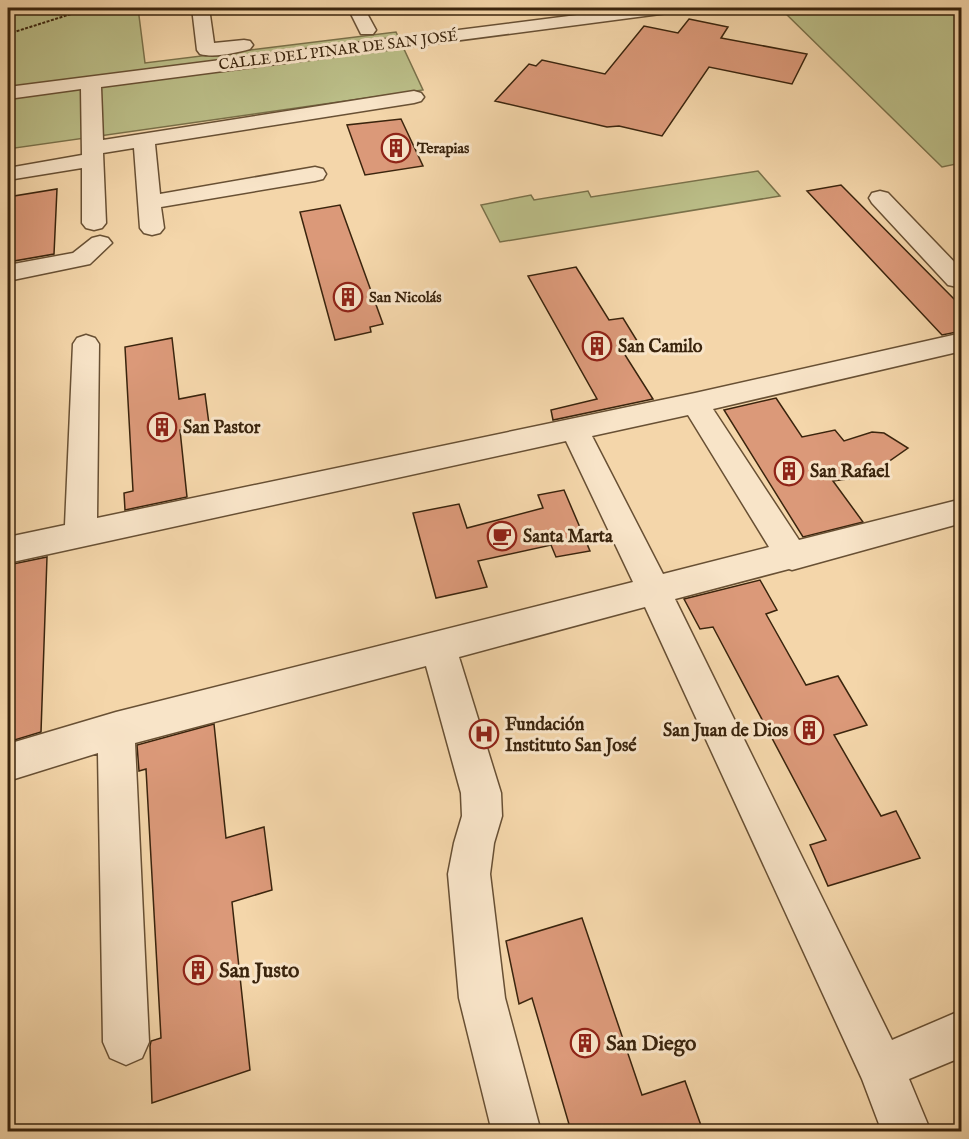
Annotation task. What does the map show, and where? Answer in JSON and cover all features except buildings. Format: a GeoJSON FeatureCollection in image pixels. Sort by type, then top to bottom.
{"type":"FeatureCollection","features":[{"type":"Feature","properties":{"kind":"street"},"geometry":{"type":"LineString","coordinates":[[200,8],[206,50],[271,50],[368,30],[547,8]]}},
{"type":"Feature","properties":{"kind":"street"},"geometry":{"type":"LineString","coordinates":[[356,8],[368,30]]}},
{"type":"Feature","properties":{"kind":"street","name":"CALLE DEL PINAR DE SAN JOSÉ"},"geometry":{"type":"LineString","coordinates":[[8,93],[90,82],[271,50],[668,8]]}},
{"type":"Feature","properties":{"kind":"street"},"geometry":{"type":"LineString","coordinates":[[8,273],[81,260],[97,233],[90,82]]}},
{"type":"Feature","properties":{"kind":"street"},"geometry":{"type":"LineString","coordinates":[[8,174],[144,141],[414,97]]}},
{"type":"Feature","properties":{"kind":"street"},"geometry":{"type":"LineString","coordinates":[[144,141],[152,228]]}},
{"type":"Feature","properties":{"kind":"street"},"geometry":{"type":"LineString","coordinates":[[150,202],[315,174]]}},
{"type":"Feature","properties":{"kind":"street"},"geometry":{"type":"LineString","coordinates":[[880,198],[957,280],[962,280]]}},
{"type":"Feature","properties":{"kind":"street"},"geometry":{"type":"LineString","coordinates":[[8,550],[574,430],[962,342]]}},
{"type":"Feature","properties":{"kind":"street"},"geometry":{"type":"LineString","coordinates":[[81,535],[86,344]]}},
{"type":"Feature","properties":{"kind":"street"},"geometry":{"type":"LineString","coordinates":[[695,403],[792,557]]}},
{"type":"Feature","properties":{"kind":"street"},"geometry":{"type":"LineString","coordinates":[[574,430],[655,592],[880,1068],[907,1131]]}},
{"type":"Feature","properties":{"kind":"street"},"geometry":{"type":"LineString","coordinates":[[8,762],[116,730],[962,512]]}},
{"type":"Feature","properties":{"kind":"street"},"geometry":{"type":"LineString","coordinates":[[438,647],[481,793],[482,816],[474,843],[469,874],[482,998],[517,1131]]}},
{"type":"Feature","properties":{"kind":"street"},"geometry":{"type":"LineString","coordinates":[[116,730],[126,1042]]}},
{"type":"Feature","properties":{"kind":"street"},"geometry":{"type":"LineString","coordinates":[[880,1068],[962,1033]]}},
{"type":"Feature","properties":{"kind":"path"},"geometry":{"type":"LineString","coordinates":[[8,34],[90,8]]}},
{"type":"Feature","properties":{"kind":"green space"},"geometry":{"type":"Polygon","coordinates":[[[8,8],[138,8],[145,63],[396,32],[423,90],[8,149],[8,8]]]}},
{"type":"Feature","properties":{"kind":"green space"},"geometry":{"type":"Polygon","coordinates":[[[780,8],[961,8],[961,163],[942,167],[780,8]]]}},
{"type":"Feature","properties":{"kind":"green space"},"geometry":{"type":"Polygon","coordinates":[[[758,171],[780,196],[500,242],[481,205],[531,195],[534,200],[588,191],[591,197],[758,171]]]}},
{"type":"Feature","properties":{"kind":"place","name":"Terapias"},"geometry":{"type":"Point","coordinates":[396,148]}},
{"type":"Feature","properties":{"kind":"place","name":"San Nicolás"},"geometry":{"type":"Point","coordinates":[348,297]}},
{"type":"Feature","properties":{"kind":"place","name":"San Camilo"},"geometry":{"type":"Point","coordinates":[597,346]}},
{"type":"Feature","properties":{"kind":"place","name":"San Pastor"},"geometry":{"type":"Point","coordinates":[162,427]}},
{"type":"Feature","properties":{"kind":"place","name":"San Rafael"},"geometry":{"type":"Point","coordinates":[789,471]}},
{"type":"Feature","properties":{"kind":"place","name":"Santa Marta"},"geometry":{"type":"Point","coordinates":[502,536]}},
{"type":"Feature","properties":{"kind":"place","name":"San Juan de Dios"},"geometry":{"type":"Point","coordinates":[809,730]}},
{"type":"Feature","properties":{"kind":"place","name":"Fundación Instituto San José"},"geometry":{"type":"Point","coordinates":[484,734]}},
{"type":"Feature","properties":{"kind":"place","name":"San Justo"},"geometry":{"type":"Point","coordinates":[198,970]}},
{"type":"Feature","properties":{"kind":"place","name":"San Diego"},"geometry":{"type":"Point","coordinates":[585,1043]}}]}
